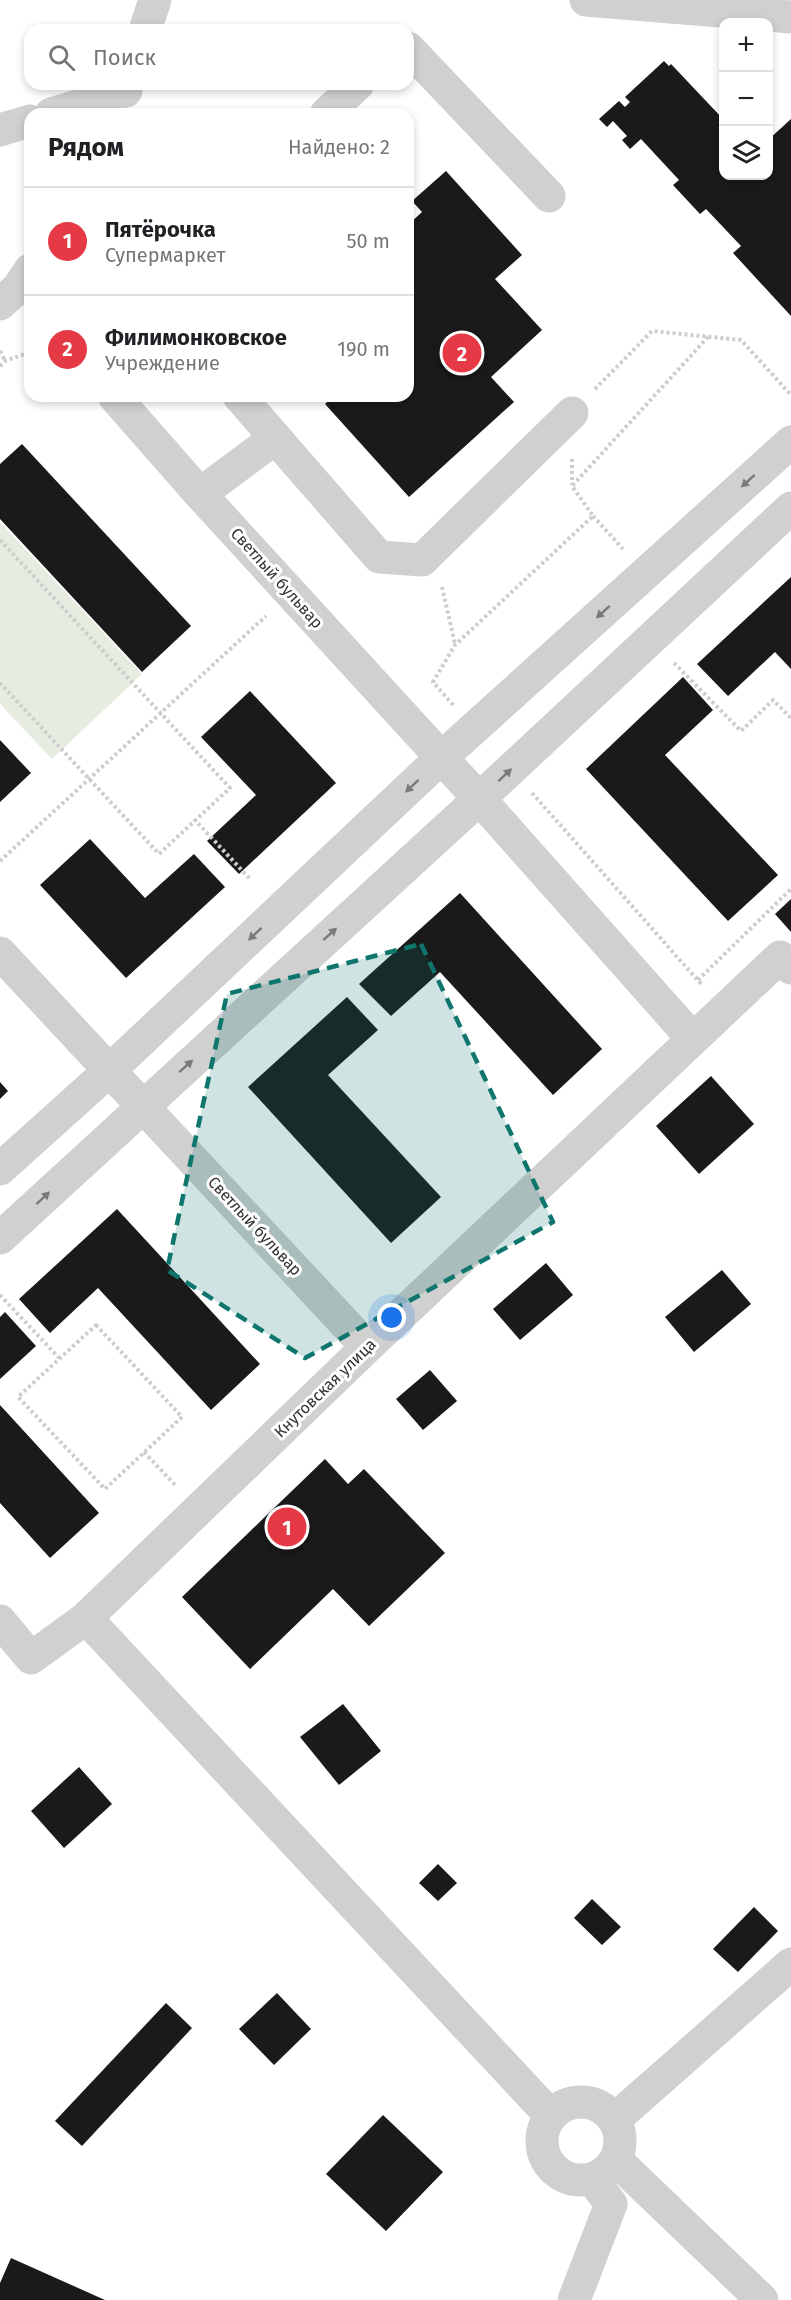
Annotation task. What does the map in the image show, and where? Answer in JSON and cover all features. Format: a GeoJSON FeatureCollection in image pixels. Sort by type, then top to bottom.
{"type":"FeatureCollection","features":[{"type":"Feature","properties":{"kind":"street"},"geometry":{"type":"LineString","coordinates":[[148,24],[155,0]]}},
{"type":"Feature","properties":{"kind":"street"},"geometry":{"type":"LineString","coordinates":[[586,0],[791,17]]}},
{"type":"Feature","properties":{"kind":"street"},"geometry":{"type":"LineString","coordinates":[[414,54],[549,196]]}},
{"type":"Feature","properties":{"kind":"street"},"geometry":{"type":"LineString","coordinates":[[332,108],[352,90]]}},
{"type":"Feature","properties":{"kind":"street"},"geometry":{"type":"LineString","coordinates":[[75,108],[124,96]]}},
{"type":"Feature","properties":{"kind":"street"},"geometry":{"type":"LineString","coordinates":[[0,130],[24,122]]}},
{"type":"Feature","properties":{"kind":"street","name":"Светлый бульвар"},"geometry":{"type":"LineString","coordinates":[[119,402],[692,1038]]}},
{"type":"Feature","properties":{"kind":"street"},"geometry":{"type":"LineString","coordinates":[[244,402],[379,557],[422,560],[572,413]]}},
{"type":"Feature","properties":{"kind":"street"},"geometry":{"type":"LineString","coordinates":[[200,494],[274,439]]}},
{"type":"Feature","properties":{"kind":"street"},"geometry":{"type":"LineString","coordinates":[[0,1169],[110,1070],[441,758],[791,442]]}},
{"type":"Feature","properties":{"kind":"street"},"geometry":{"type":"LineString","coordinates":[[0,1238],[479,799],[791,508]]}},
{"type":"Feature","properties":{"kind":"street","name":"Светлый бульвар"},"geometry":{"type":"LineString","coordinates":[[0,952],[367,1347]]}},
{"type":"Feature","properties":{"kind":"street","name":"Кнутовская улица"},"geometry":{"type":"LineString","coordinates":[[0,1621],[31,1658],[87,1618],[367,1347],[692,1038],[780,957],[791,968]]}},
{"type":"Feature","properties":{"kind":"street"},"geometry":{"type":"LineString","coordinates":[[87,1618],[550,2115]]}},
{"type":"Feature","properties":{"kind":"street"},"geometry":{"type":"LineString","coordinates":[[614,2120],[791,1964]]}},
{"type":"Feature","properties":{"kind":"street"},"geometry":{"type":"LineString","coordinates":[[576,2102],[591,2103],[604,2109],[614,2120],[619,2133],[620,2147],[604,2170],[578,2181],[563,2177],[552,2168],[544,2156],[541,2142],[543,2128],[550,2115],[562,2106],[576,2102]]}},
{"type":"Feature","properties":{"kind":"street"},"geometry":{"type":"LineString","coordinates":[[574,2300],[611,2204],[604,2170]]}},
{"type":"Feature","properties":{"kind":"street"},"geometry":{"type":"LineString","coordinates":[[604,2170],[762,2300]]}},
{"type":"Feature","properties":{"kind":"path"},"geometry":{"type":"LineString","coordinates":[[572,413],[652,331],[741,340],[791,395]]}},
{"type":"Feature","properties":{"kind":"path"},"geometry":{"type":"LineString","coordinates":[[0,351],[5,361]]}},
{"type":"Feature","properties":{"kind":"path"},"geometry":{"type":"LineString","coordinates":[[0,366],[5,361],[24,354]]}},
{"type":"Feature","properties":{"kind":"path"},"geometry":{"type":"LineString","coordinates":[[593,516],[629,556]]}},
{"type":"Feature","properties":{"kind":"path"},"geometry":{"type":"LineString","coordinates":[[0,540],[230,788],[194,819],[159,854],[0,683]]}},
{"type":"Feature","properties":{"kind":"path"},"geometry":{"type":"LineString","coordinates":[[422,560],[442,587],[455,645]]}},
{"type":"Feature","properties":{"kind":"path"},"geometry":{"type":"LineString","coordinates":[[0,861],[290,593]]}},
{"type":"Feature","properties":{"kind":"path"},"geometry":{"type":"LineString","coordinates":[[651,639],[741,731],[773,700],[791,718]]}},
{"type":"Feature","properties":{"kind":"path"},"geometry":{"type":"LineString","coordinates":[[194,819],[250,879]]}},
{"type":"Feature","properties":{"kind":"path"},"geometry":{"type":"LineString","coordinates":[[698,980],[791,889]]}},
{"type":"Feature","properties":{"kind":"path"},"geometry":{"type":"LineString","coordinates":[[0,1295],[59,1359]]}},
{"type":"Feature","properties":{"kind":"path"},"geometry":{"type":"LineString","coordinates":[[96,1324],[182,1416],[105,1489],[18,1397],[59,1359],[96,1324]]}},
{"type":"Feature","properties":{"kind":"path"},"geometry":{"type":"LineString","coordinates":[[144,1452],[173,1483]]}},
{"type":"Feature","properties":{"kind":"highlighted area"},"geometry":{"type":"Polygon","coordinates":[[[421,944],[553,1222],[305,1358],[167,1270],[227,994],[421,944]]]}},
{"type":"Feature","properties":{"kind":"shaded area"},"geometry":{"type":"Polygon","coordinates":[[[0,522],[142,674],[52,759],[0,704],[0,522]]]}},
{"type":"Feature","properties":{"kind":"building"},"geometry":{"type":"Polygon","coordinates":[[[664,61],[669,66],[671,64],[719,115],[719,180],[773,180],[773,135],[791,119],[791,316],[733,253],[741,246],[706,209],[700,214],[673,185],[679,180],[641,139],[630,149],[622,140],[627,136],[613,121],[607,127],[599,119],[619,101],[625,107],[630,102],[625,97],[664,61]]]}},
{"type":"Feature","properties":{"kind":"building"},"geometry":{"type":"Polygon","coordinates":[[[446,171],[522,255],[495,279],[542,330],[491,377],[514,402],[409,497],[325,404],[327,402],[414,402],[414,219],[422,212],[414,203],[414,199],[446,171]]]}},
{"type":"Feature","properties":{"kind":"building"},"geometry":{"type":"Polygon","coordinates":[[[22,444],[191,626],[142,672],[0,519],[0,464],[22,444]]]}},
{"type":"Feature","properties":{"kind":"building"},"geometry":{"type":"Polygon","coordinates":[[[791,577],[791,669],[775,652],[728,696],[697,664],[791,577]]]}},
{"type":"Feature","properties":{"kind":"building"},"geometry":{"type":"Polygon","coordinates":[[[683,677],[713,710],[665,755],[778,875],[728,921],[586,769],[683,677]]]}},
{"type":"Feature","properties":{"kind":"building"},"geometry":{"type":"Polygon","coordinates":[[[250,691],[336,783],[239,874],[207,841],[256,795],[201,737],[250,691]]]}},
{"type":"Feature","properties":{"kind":"building"},"geometry":{"type":"Polygon","coordinates":[[[0,740],[31,773],[0,802],[0,740]]]}},
{"type":"Feature","properties":{"kind":"building"},"geometry":{"type":"Polygon","coordinates":[[[90,839],[145,898],[194,854],[225,887],[126,978],[40,885],[90,839]]]}},
{"type":"Feature","properties":{"kind":"building"},"geometry":{"type":"Polygon","coordinates":[[[460,893],[602,1049],[553,1095],[440,972],[391,1016],[359,984],[460,893]]]}},
{"type":"Feature","properties":{"kind":"building"},"geometry":{"type":"Polygon","coordinates":[[[791,899],[791,932],[775,914],[791,899]]]}},
{"type":"Feature","properties":{"kind":"building"},"geometry":{"type":"Polygon","coordinates":[[[347,997],[378,1030],[328,1075],[441,1197],[391,1243],[248,1087],[347,997]]]}},
{"type":"Feature","properties":{"kind":"building"},"geometry":{"type":"Polygon","coordinates":[[[711,1076],[754,1124],[699,1174],[656,1126],[711,1076]]]}},
{"type":"Feature","properties":{"kind":"building"},"geometry":{"type":"Polygon","coordinates":[[[0,1082],[8,1091],[0,1099],[0,1082]]]}},
{"type":"Feature","properties":{"kind":"building"},"geometry":{"type":"Polygon","coordinates":[[[117,1209],[260,1364],[211,1410],[98,1288],[50,1333],[19,1299],[117,1209]]]}},
{"type":"Feature","properties":{"kind":"building"},"geometry":{"type":"Polygon","coordinates":[[[546,1263],[573,1295],[520,1340],[493,1309],[546,1263]]]}},
{"type":"Feature","properties":{"kind":"building"},"geometry":{"type":"Polygon","coordinates":[[[722,1270],[751,1304],[694,1352],[665,1317],[722,1270]]]}},
{"type":"Feature","properties":{"kind":"building"},"geometry":{"type":"Polygon","coordinates":[[[5,1312],[36,1346],[0,1379],[0,1317],[5,1312]]]}},
{"type":"Feature","properties":{"kind":"building"},"geometry":{"type":"Polygon","coordinates":[[[430,1370],[457,1401],[423,1430],[396,1399],[430,1370]]]}},
{"type":"Feature","properties":{"kind":"building"},"geometry":{"type":"Polygon","coordinates":[[[0,1405],[99,1513],[50,1558],[0,1503],[0,1405]]]}},
{"type":"Feature","properties":{"kind":"building"},"geometry":{"type":"Polygon","coordinates":[[[325,1459],[348,1484],[364,1469],[445,1553],[369,1626],[333,1589],[250,1669],[182,1597],[325,1459]]]}},
{"type":"Feature","properties":{"kind":"building"},"geometry":{"type":"Polygon","coordinates":[[[343,1704],[381,1751],[339,1785],[300,1737],[343,1704]]]}},
{"type":"Feature","properties":{"kind":"building"},"geometry":{"type":"Polygon","coordinates":[[[79,1767],[112,1804],[64,1848],[31,1811],[79,1767]]]}},
{"type":"Feature","properties":{"kind":"building"},"geometry":{"type":"Polygon","coordinates":[[[438,1864],[457,1883],[438,1901],[419,1883],[438,1864]]]}},
{"type":"Feature","properties":{"kind":"building"},"geometry":{"type":"Polygon","coordinates":[[[592,1899],[621,1927],[602,1945],[574,1918],[592,1899]]]}},
{"type":"Feature","properties":{"kind":"building"},"geometry":{"type":"Polygon","coordinates":[[[754,1907],[778,1931],[738,1972],[713,1949],[754,1907]]]}},
{"type":"Feature","properties":{"kind":"building"},"geometry":{"type":"Polygon","coordinates":[[[277,1993],[311,2029],[274,2065],[239,2029],[277,1993]]]}},
{"type":"Feature","properties":{"kind":"building"},"geometry":{"type":"Polygon","coordinates":[[[166,2003],[192,2028],[82,2146],[55,2121],[166,2003]]]}},
{"type":"Feature","properties":{"kind":"building"},"geometry":{"type":"Polygon","coordinates":[[[383,2115],[443,2172],[386,2231],[326,2174],[383,2115]]]}},
{"type":"Feature","properties":{"kind":"building"},"geometry":{"type":"Polygon","coordinates":[[[11,2258],[105,2300],[0,2300],[0,2283],[11,2258]]]}},
{"type":"Feature","properties":{"kind":"place","name":"Филимонковское"},"geometry":{"type":"Point","coordinates":[462,353]}},
{"type":"Feature","properties":{"kind":"place","name":"Пятёрочка"},"geometry":{"type":"Point","coordinates":[287,1527]}}]}
